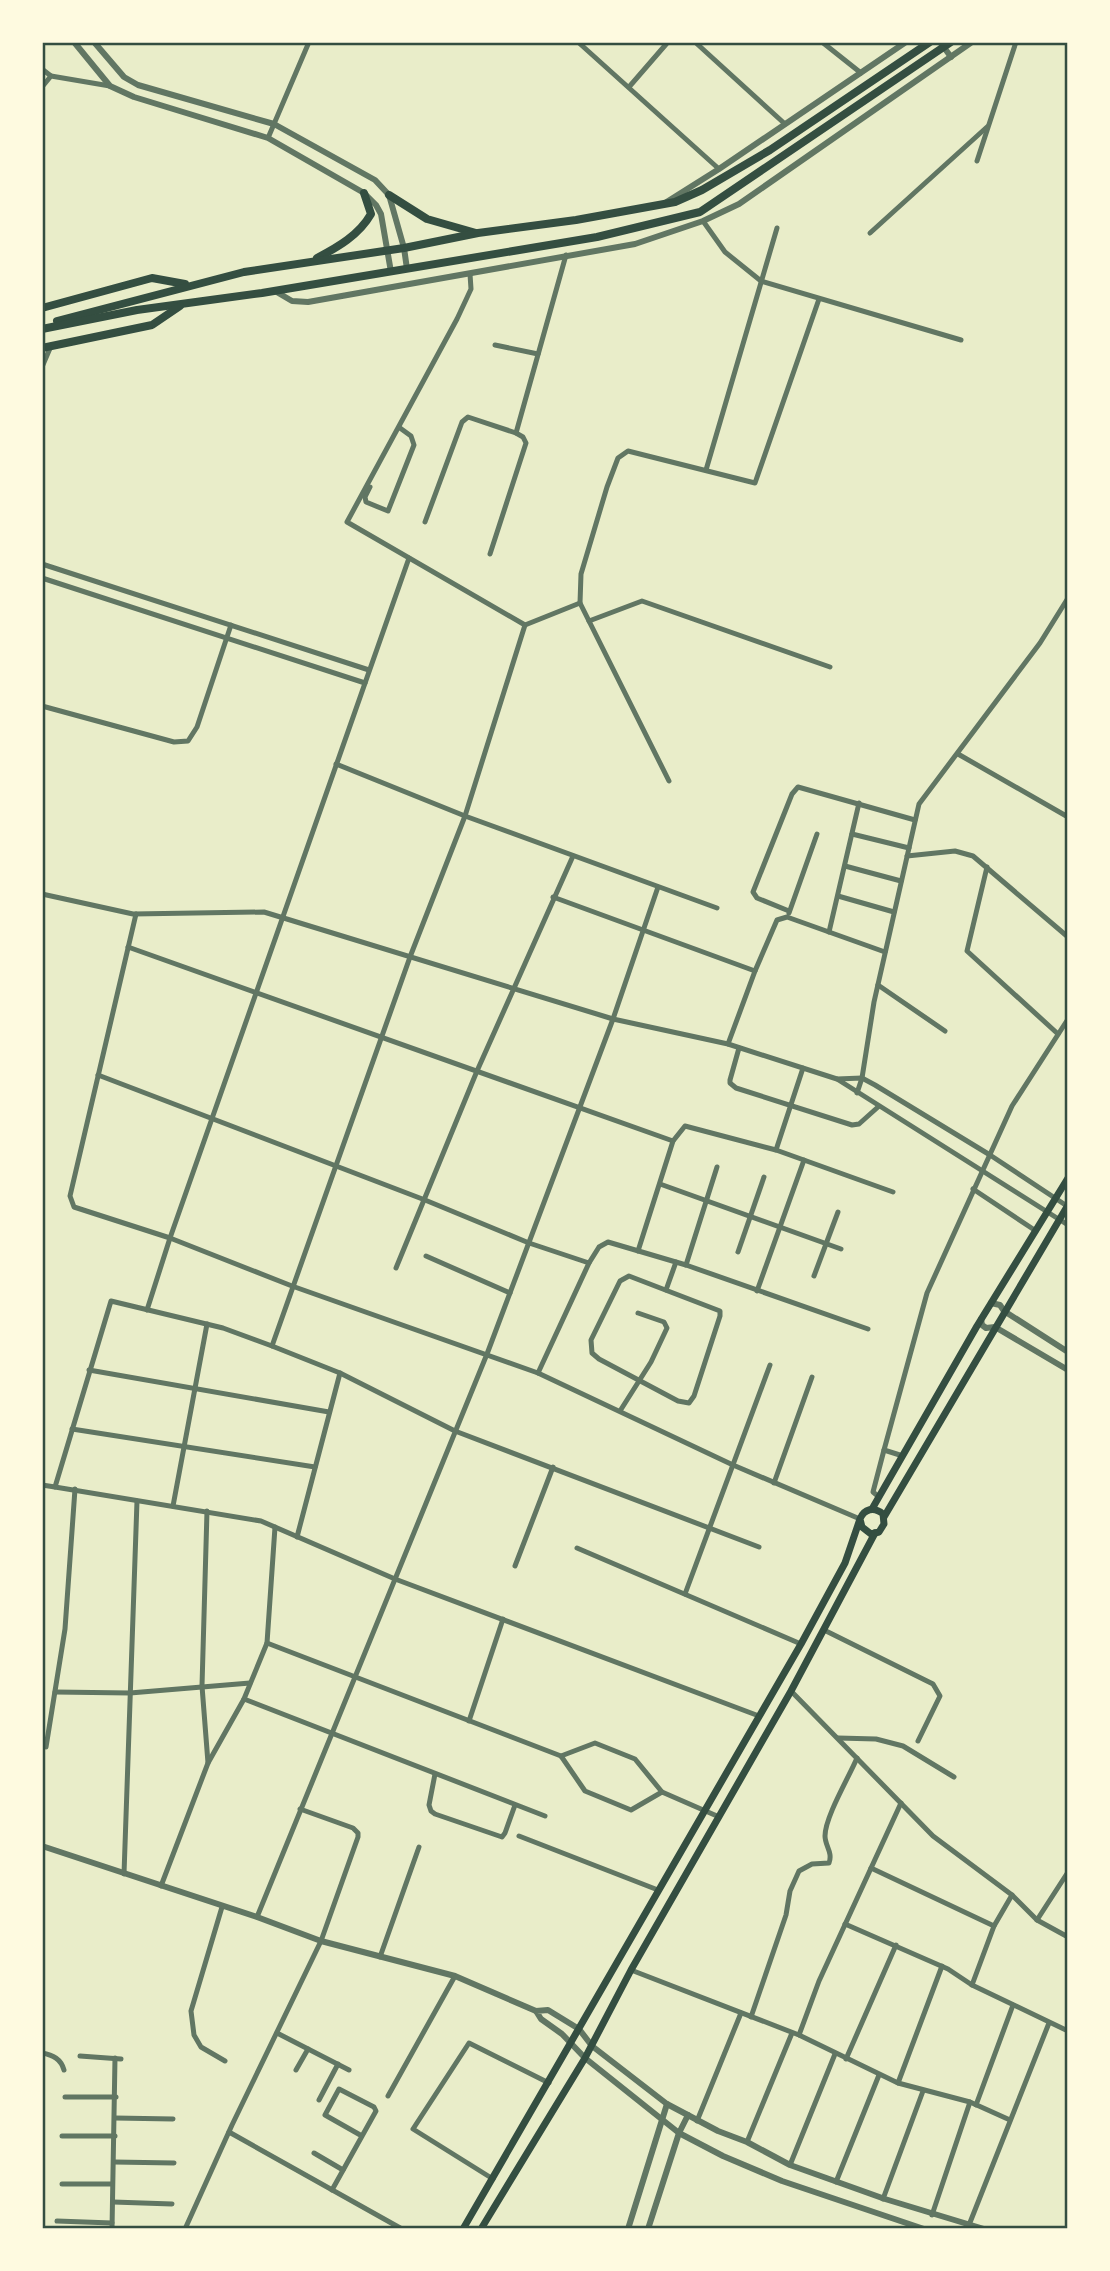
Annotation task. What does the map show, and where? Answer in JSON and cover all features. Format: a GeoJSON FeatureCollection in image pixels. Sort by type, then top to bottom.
{"type":"FeatureCollection","features":[{"type":"Feature","properties":{"kind":"highway"},"geometry":{"type":"LineString","coordinates":[[42,326],[189,284],[244,272],[387,251],[478,233],[576,220],[675,202],[702,190],[770,150],[930,42]]}},
{"type":"Feature","properties":{"kind":"highway"},"geometry":{"type":"LineString","coordinates":[[42,326],[275,291],[597,237],[700,212],[951,42]]}},
{"type":"Feature","properties":{"kind":"highway"},"geometry":{"type":"LineString","coordinates":[[311,261],[350,239],[365,226],[371,214],[364,193]]}},
{"type":"Feature","properties":{"kind":"highway"},"geometry":{"type":"LineString","coordinates":[[389,195],[427,219],[478,233]]}},
{"type":"Feature","properties":{"kind":"highway"},"geometry":{"type":"LineString","coordinates":[[42,308],[152,278],[189,284]]}},
{"type":"Feature","properties":{"kind":"highway"},"geometry":{"type":"LineString","coordinates":[[46,347],[152,325],[183,304]]}},
{"type":"Feature","properties":{"kind":"main road"},"geometry":{"type":"LineString","coordinates":[[463,2229],[801,1644],[845,1563],[864,1512],[872,1509],[981,1319],[1068,1178]]}},
{"type":"Feature","properties":{"kind":"main road"},"geometry":{"type":"LineString","coordinates":[[481,2229],[585,2059],[631,1970],[791,1690],[875,1533],[883,1527],[884,1517],[1068,1205]]}},
{"type":"Feature","properties":{"kind":"main road"},"geometry":{"type":"LineString","coordinates":[[872,1509],[884,1517]]}},
{"type":"Feature","properties":{"kind":"main road"},"geometry":{"type":"LineString","coordinates":[[860,1519],[864,1530],[875,1533]]}},
{"type":"Feature","properties":{"kind":"street"},"geometry":{"type":"LineString","coordinates":[[74,42],[110,86]]}},
{"type":"Feature","properties":{"kind":"street"},"geometry":{"type":"LineString","coordinates":[[94,42],[124,77],[138,85],[274,124],[374,180],[389,195],[407,269]]}},
{"type":"Feature","properties":{"kind":"street"},"geometry":{"type":"LineString","coordinates":[[268,138],[309,42]]}},
{"type":"Feature","properties":{"kind":"street"},"geometry":{"type":"LineString","coordinates":[[578,42],[719,169]]}},
{"type":"Feature","properties":{"kind":"street"},"geometry":{"type":"LineString","coordinates":[[629,87],[668,42]]}},
{"type":"Feature","properties":{"kind":"street"},"geometry":{"type":"LineString","coordinates":[[695,42],[785,124]]}},
{"type":"Feature","properties":{"kind":"street"},"geometry":{"type":"LineString","coordinates":[[822,42],[861,73]]}},
{"type":"Feature","properties":{"kind":"street"},"geometry":{"type":"LineString","coordinates":[[663,204],[906,42]]}},
{"type":"Feature","properties":{"kind":"street"},"geometry":{"type":"LineString","coordinates":[[940,42],[951,57]]}},
{"type":"Feature","properties":{"kind":"street"},"geometry":{"type":"LineString","coordinates":[[275,291],[292,302],[308,303],[635,244],[703,221],[739,204],[972,42]]}},
{"type":"Feature","properties":{"kind":"street"},"geometry":{"type":"LineString","coordinates":[[977,162],[1016,42]]}},
{"type":"Feature","properties":{"kind":"street"},"geometry":{"type":"LineString","coordinates":[[42,69],[51,76],[110,86],[134,97],[268,138],[364,193],[381,214],[391,272]]}},
{"type":"Feature","properties":{"kind":"street"},"geometry":{"type":"LineString","coordinates":[[42,87],[51,76]]}},
{"type":"Feature","properties":{"kind":"street"},"geometry":{"type":"LineString","coordinates":[[870,233],[987,127]]}},
{"type":"Feature","properties":{"kind":"street"},"geometry":{"type":"LineString","coordinates":[[703,221],[725,252],[761,281],[961,340]]}},
{"type":"Feature","properties":{"kind":"street"},"geometry":{"type":"LineString","coordinates":[[706,470],[777,228]]}},
{"type":"Feature","properties":{"kind":"street"},"geometry":{"type":"LineString","coordinates":[[516,433],[566,255]]}},
{"type":"Feature","properties":{"kind":"street"},"geometry":{"type":"LineString","coordinates":[[401,428],[412,438],[414,445],[390,510],[386,512],[366,502],[365,497],[471,289],[470,274]]}},
{"type":"Feature","properties":{"kind":"street"},"geometry":{"type":"LineString","coordinates":[[669,781],[580,603],[580,574],[618,458],[628,451],[755,483],[819,299]]}},
{"type":"Feature","properties":{"kind":"street"},"geometry":{"type":"LineString","coordinates":[[495,345],[538,354]]}},
{"type":"Feature","properties":{"kind":"street"},"geometry":{"type":"LineString","coordinates":[[42,367],[46,347]]}},
{"type":"Feature","properties":{"kind":"street"},"geometry":{"type":"LineString","coordinates":[[425,522],[462,422],[468,417],[516,433],[523,437],[526,443],[490,554]]}},
{"type":"Feature","properties":{"kind":"street"},"geometry":{"type":"LineString","coordinates":[[401,428],[346,522],[525,625]]}},
{"type":"Feature","properties":{"kind":"street"},"geometry":{"type":"LineString","coordinates":[[147,1310],[409,558]]}},
{"type":"Feature","properties":{"kind":"street"},"geometry":{"type":"LineString","coordinates":[[42,564],[369,670]]}},
{"type":"Feature","properties":{"kind":"street"},"geometry":{"type":"LineString","coordinates":[[42,578],[365,683]]}},
{"type":"Feature","properties":{"kind":"street"},"geometry":{"type":"LineString","coordinates":[[857,1093],[885,952],[919,804],[1043,639],[1068,598]]}},
{"type":"Feature","properties":{"kind":"street"},"geometry":{"type":"LineString","coordinates":[[589,621],[642,601],[830,667]]}},
{"type":"Feature","properties":{"kind":"street"},"geometry":{"type":"LineString","coordinates":[[525,625],[580,603]]}},
{"type":"Feature","properties":{"kind":"street"},"geometry":{"type":"LineString","coordinates":[[42,706],[174,742],[188,741],[197,727],[231,625]]}},
{"type":"Feature","properties":{"kind":"street"},"geometry":{"type":"LineString","coordinates":[[272,1346],[410,957],[465,816],[525,625]]}},
{"type":"Feature","properties":{"kind":"street"},"geometry":{"type":"LineString","coordinates":[[958,754],[1068,817]]}},
{"type":"Feature","properties":{"kind":"street"},"geometry":{"type":"LineString","coordinates":[[336,764],[465,816],[717,908]]}},
{"type":"Feature","properties":{"kind":"street"},"geometry":{"type":"LineString","coordinates":[[885,952],[788,914],[757,898],[753,892],[795,790],[802,786],[915,820]]}},
{"type":"Feature","properties":{"kind":"street"},"geometry":{"type":"LineString","coordinates":[[829,932],[859,803]]}},
{"type":"Feature","properties":{"kind":"street"},"geometry":{"type":"LineString","coordinates":[[728,1044],[774,925],[788,914],[817,834]]}},
{"type":"Feature","properties":{"kind":"street"},"geometry":{"type":"LineString","coordinates":[[852,834],[909,848]]}},
{"type":"Feature","properties":{"kind":"street"},"geometry":{"type":"LineString","coordinates":[[907,856],[960,851],[973,856],[1068,937]]}},
{"type":"Feature","properties":{"kind":"street"},"geometry":{"type":"LineString","coordinates":[[396,1268],[477,1071],[573,856]]}},
{"type":"Feature","properties":{"kind":"street"},"geometry":{"type":"LineString","coordinates":[[845,866],[901,881]]}},
{"type":"Feature","properties":{"kind":"street"},"geometry":{"type":"LineString","coordinates":[[987,867],[967,951],[1058,1034]]}},
{"type":"Feature","properties":{"kind":"street"},"geometry":{"type":"LineString","coordinates":[[257,1917],[487,1354],[613,1019],[658,887]]}},
{"type":"Feature","properties":{"kind":"street"},"geometry":{"type":"LineString","coordinates":[[42,894],[136,914],[264,912],[613,1019],[728,1044],[803,1068],[837,1079],[1068,1225]]}},
{"type":"Feature","properties":{"kind":"street"},"geometry":{"type":"LineString","coordinates":[[838,896],[894,912]]}},
{"type":"Feature","properties":{"kind":"street"},"geometry":{"type":"LineString","coordinates":[[553,897],[755,971]]}},
{"type":"Feature","properties":{"kind":"street"},"geometry":{"type":"LineString","coordinates":[[136,914],[70,1196],[79,1211],[170,1238],[292,1286],[538,1373],[733,1465],[860,1519]]}},
{"type":"Feature","properties":{"kind":"street"},"geometry":{"type":"LineString","coordinates":[[128,947],[673,1141]]}},
{"type":"Feature","properties":{"kind":"street"},"geometry":{"type":"LineString","coordinates":[[878,985],[945,1031]]}},
{"type":"Feature","properties":{"kind":"street"},"geometry":{"type":"LineString","coordinates":[[879,1497],[873,1492],[927,1293],[1012,1106],[1068,1019]]}},
{"type":"Feature","properties":{"kind":"street"},"geometry":{"type":"LineString","coordinates":[[739,1048],[730,1080],[732,1086],[855,1126],[878,1107]]}},
{"type":"Feature","properties":{"kind":"street"},"geometry":{"type":"LineString","coordinates":[[776,1150],[803,1068]]}},
{"type":"Feature","properties":{"kind":"street"},"geometry":{"type":"LineString","coordinates":[[98,1075],[425,1200],[529,1243],[589,1263]]}},
{"type":"Feature","properties":{"kind":"street"},"geometry":{"type":"LineString","coordinates":[[837,1079],[862,1078],[1068,1205]]}},
{"type":"Feature","properties":{"kind":"street"},"geometry":{"type":"LineString","coordinates":[[638,1251],[673,1141],[685,1126],[776,1150],[893,1192]]}},
{"type":"Feature","properties":{"kind":"street"},"geometry":{"type":"LineString","coordinates":[[757,1291],[804,1160]]}},
{"type":"Feature","properties":{"kind":"street"},"geometry":{"type":"LineString","coordinates":[[686,1265],[717,1167]]}},
{"type":"Feature","properties":{"kind":"street"},"geometry":{"type":"LineString","coordinates":[[738,1252],[764,1177]]}},
{"type":"Feature","properties":{"kind":"street"},"geometry":{"type":"LineString","coordinates":[[660,1184],[841,1249]]}},
{"type":"Feature","properties":{"kind":"street"},"geometry":{"type":"LineString","coordinates":[[973,1189],[1036,1231]]}},
{"type":"Feature","properties":{"kind":"street"},"geometry":{"type":"LineString","coordinates":[[814,1276],[838,1212]]}},
{"type":"Feature","properties":{"kind":"street"},"geometry":{"type":"LineString","coordinates":[[538,1373],[589,1263],[599,1247],[608,1242],[686,1265],[868,1329]]}},
{"type":"Feature","properties":{"kind":"street"},"geometry":{"type":"LineString","coordinates":[[426,1256],[510,1293]]}},
{"type":"Feature","properties":{"kind":"street"},"geometry":{"type":"LineString","coordinates":[[666,1290],[676,1262]]}},
{"type":"Feature","properties":{"kind":"street"},"geometry":{"type":"LineString","coordinates":[[634,1277],[720,1311],[694,1396],[689,1403],[678,1401],[640,1380],[595,1357],[590,1349],[591,1340],[623,1278],[634,1277]]}},
{"type":"Feature","properties":{"kind":"street"},"geometry":{"type":"LineString","coordinates":[[55,1487],[111,1301],[207,1324],[272,1346],[340,1373],[456,1431],[759,1547]]}},
{"type":"Feature","properties":{"kind":"street"},"geometry":{"type":"LineString","coordinates":[[991,1304],[1000,1304],[1004,1311],[1068,1352]]}},
{"type":"Feature","properties":{"kind":"street"},"geometry":{"type":"LineString","coordinates":[[620,1411],[656,1355],[667,1328],[664,1322],[638,1313]]}},
{"type":"Feature","properties":{"kind":"street"},"geometry":{"type":"LineString","coordinates":[[981,1319],[986,1328],[995,1327],[1068,1370]]}},
{"type":"Feature","properties":{"kind":"street"},"geometry":{"type":"LineString","coordinates":[[173,1506],[207,1324]]}},
{"type":"Feature","properties":{"kind":"street"},"geometry":{"type":"LineString","coordinates":[[685,1594],[770,1365]]}},
{"type":"Feature","properties":{"kind":"street"},"geometry":{"type":"LineString","coordinates":[[89,1370],[329,1412]]}},
{"type":"Feature","properties":{"kind":"street"},"geometry":{"type":"LineString","coordinates":[[297,1537],[340,1373]]}},
{"type":"Feature","properties":{"kind":"street"},"geometry":{"type":"LineString","coordinates":[[774,1483],[812,1377]]}},
{"type":"Feature","properties":{"kind":"street"},"geometry":{"type":"LineString","coordinates":[[72,1429],[315,1467]]}},
{"type":"Feature","properties":{"kind":"street"},"geometry":{"type":"LineString","coordinates":[[884,1450],[903,1456]]}},
{"type":"Feature","properties":{"kind":"street"},"geometry":{"type":"LineString","coordinates":[[515,1566],[553,1467]]}},
{"type":"Feature","properties":{"kind":"street"},"geometry":{"type":"LineString","coordinates":[[42,1485],[261,1521],[395,1579],[759,1716]]}},
{"type":"Feature","properties":{"kind":"street"},"geometry":{"type":"LineString","coordinates":[[46,1747],[65,1629],[75,1489]]}},
{"type":"Feature","properties":{"kind":"street"},"geometry":{"type":"LineString","coordinates":[[124,1874],[137,1501]]}},
{"type":"Feature","properties":{"kind":"street"},"geometry":{"type":"LineString","coordinates":[[207,1511],[202,1686],[208,1763]]}},
{"type":"Feature","properties":{"kind":"street"},"geometry":{"type":"LineString","coordinates":[[161,1886],[208,1763],[244,1699],[267,1643],[275,1527]]}},
{"type":"Feature","properties":{"kind":"street"},"geometry":{"type":"LineString","coordinates":[[577,1548],[801,1644]]}},
{"type":"Feature","properties":{"kind":"street"},"geometry":{"type":"LineString","coordinates":[[469,1721],[503,1619]]}},
{"type":"Feature","properties":{"kind":"street"},"geometry":{"type":"LineString","coordinates":[[824,1630],[933,1685],[940,1696],[918,1741]]}},
{"type":"Feature","properties":{"kind":"street"},"geometry":{"type":"LineString","coordinates":[[267,1643],[561,1756],[585,1791],[631,1810],[662,1792]]}},
{"type":"Feature","properties":{"kind":"street"},"geometry":{"type":"LineString","coordinates":[[55,1692],[130,1693],[250,1684]]}},
{"type":"Feature","properties":{"kind":"street"},"geometry":{"type":"LineString","coordinates":[[791,1690],[933,1836],[1012,1895],[1037,1920],[1068,1937]]}},
{"type":"Feature","properties":{"kind":"street"},"geometry":{"type":"LineString","coordinates":[[244,1699],[545,1816]]}},
{"type":"Feature","properties":{"kind":"street"},"geometry":{"type":"LineString","coordinates":[[838,1738],[876,1739],[904,1746],[954,1777]]}},
{"type":"Feature","properties":{"kind":"street"},"geometry":{"type":"LineString","coordinates":[[561,1756],[594,1744],[605,1747],[635,1759],[662,1792],[717,1816]]}},
{"type":"Feature","properties":{"kind":"street"},"geometry":{"type":"LineString","coordinates":[[751,2017],[786,1915],[790,1891],[799,1871],[812,1864],[829,1863],[831,1857],[825,1837],[829,1819],[857,1758]]}},
{"type":"Feature","properties":{"kind":"street"},"geometry":{"type":"LineString","coordinates":[[435,1774],[429,1805],[430,1811],[435,1814],[502,1837],[515,1805]]}},
{"type":"Feature","properties":{"kind":"street"},"geometry":{"type":"LineString","coordinates":[[799,2035],[818,1981],[901,1803]]}},
{"type":"Feature","properties":{"kind":"street"},"geometry":{"type":"LineString","coordinates":[[185,2229],[321,1941],[358,1833],[353,1828],[300,1809]]}},
{"type":"Feature","properties":{"kind":"street"},"geometry":{"type":"LineString","coordinates":[[519,1836],[658,1889]]}},
{"type":"Feature","properties":{"kind":"street"},"geometry":{"type":"LineString","coordinates":[[42,1846],[321,1941],[455,1976],[536,2011],[548,2010],[579,2029],[592,2046],[667,2104],[697,2121],[747,2142],[790,2165],[883,2199],[984,2229]]}},
{"type":"Feature","properties":{"kind":"street"},"geometry":{"type":"LineString","coordinates":[[380,1957],[419,1847]]}},
{"type":"Feature","properties":{"kind":"street"},"geometry":{"type":"LineString","coordinates":[[871,1868],[994,1926]]}},
{"type":"Feature","properties":{"kind":"street"},"geometry":{"type":"LineString","coordinates":[[1037,1920],[1068,1872]]}},
{"type":"Feature","properties":{"kind":"street"},"geometry":{"type":"LineString","coordinates":[[972,1985],[994,1926],[1012,1895]]}},
{"type":"Feature","properties":{"kind":"street"},"geometry":{"type":"LineString","coordinates":[[222,1907],[191,2011],[194,2035],[201,2047],[225,2061]]}},
{"type":"Feature","properties":{"kind":"street"},"geometry":{"type":"LineString","coordinates":[[845,1924],[942,1966],[972,1985],[1068,2031]]}},
{"type":"Feature","properties":{"kind":"street"},"geometry":{"type":"LineString","coordinates":[[846,2059],[896,1945]]}},
{"type":"Feature","properties":{"kind":"street"},"geometry":{"type":"LineString","coordinates":[[898,2083],[942,1966]]}},
{"type":"Feature","properties":{"kind":"street"},"geometry":{"type":"LineString","coordinates":[[631,1970],[799,2035],[898,2083],[973,2104],[1010,2120]]}},
{"type":"Feature","properties":{"kind":"street"},"geometry":{"type":"LineString","coordinates":[[388,2096],[455,1976]]}},
{"type":"Feature","properties":{"kind":"street"},"geometry":{"type":"LineString","coordinates":[[932,2215],[1013,2005]]}},
{"type":"Feature","properties":{"kind":"street"},"geometry":{"type":"LineString","coordinates":[[536,2011],[541,2019],[572,2044],[585,2059],[679,2133],[723,2156],[782,2181],[924,2229]]}},
{"type":"Feature","properties":{"kind":"street"},"geometry":{"type":"LineString","coordinates":[[697,2121],[740,2012]]}},
{"type":"Feature","properties":{"kind":"street"},"geometry":{"type":"LineString","coordinates":[[968,2225],[1049,2023]]}},
{"type":"Feature","properties":{"kind":"street"},"geometry":{"type":"LineString","coordinates":[[276,2033],[349,2070]]}},
{"type":"Feature","properties":{"kind":"street"},"geometry":{"type":"LineString","coordinates":[[747,2142],[792,2033]]}},
{"type":"Feature","properties":{"kind":"street"},"geometry":{"type":"LineString","coordinates":[[493,2179],[413,2129],[469,2043],[549,2083]]}},
{"type":"Feature","properties":{"kind":"street"},"geometry":{"type":"LineString","coordinates":[[296,2070],[308,2049]]}},
{"type":"Feature","properties":{"kind":"street"},"geometry":{"type":"LineString","coordinates":[[42,2053],[59,2060],[64,2070]]}},
{"type":"Feature","properties":{"kind":"street"},"geometry":{"type":"LineString","coordinates":[[790,2165],[835,2054]]}},
{"type":"Feature","properties":{"kind":"street"},"geometry":{"type":"LineString","coordinates":[[57,2221],[112,2226],[118,2058],[80,2056]]}},
{"type":"Feature","properties":{"kind":"street"},"geometry":{"type":"LineString","coordinates":[[319,2100],[338,2064]]}},
{"type":"Feature","properties":{"kind":"street"},"geometry":{"type":"LineString","coordinates":[[836,2182],[879,2075]]}},
{"type":"Feature","properties":{"kind":"street"},"geometry":{"type":"LineString","coordinates":[[332,2190],[362,2136],[376,2108],[342,2088],[339,2089],[325,2115],[362,2136]]}},
{"type":"Feature","properties":{"kind":"street"},"geometry":{"type":"LineString","coordinates":[[883,2199],[923,2091]]}},
{"type":"Feature","properties":{"kind":"street"},"geometry":{"type":"LineString","coordinates":[[65,2097],[116,2097]]}},
{"type":"Feature","properties":{"kind":"street"},"geometry":{"type":"LineString","coordinates":[[628,2229],[667,2104]]}},
{"type":"Feature","properties":{"kind":"street"},"geometry":{"type":"LineString","coordinates":[[648,2229],[679,2133],[688,2115]]}},
{"type":"Feature","properties":{"kind":"street"},"geometry":{"type":"LineString","coordinates":[[115,2118],[173,2119]]}},
{"type":"Feature","properties":{"kind":"street"},"geometry":{"type":"LineString","coordinates":[[229,2132],[401,2229]]}},
{"type":"Feature","properties":{"kind":"street"},"geometry":{"type":"LineString","coordinates":[[62,2136],[115,2136]]}},
{"type":"Feature","properties":{"kind":"street"},"geometry":{"type":"LineString","coordinates":[[314,2153],[343,2170]]}},
{"type":"Feature","properties":{"kind":"street"},"geometry":{"type":"LineString","coordinates":[[114,2162],[174,2163]]}},
{"type":"Feature","properties":{"kind":"street"},"geometry":{"type":"LineString","coordinates":[[62,2184],[112,2184]]}},
{"type":"Feature","properties":{"kind":"street"},"geometry":{"type":"LineString","coordinates":[[113,2202],[172,2204]]}}]}
